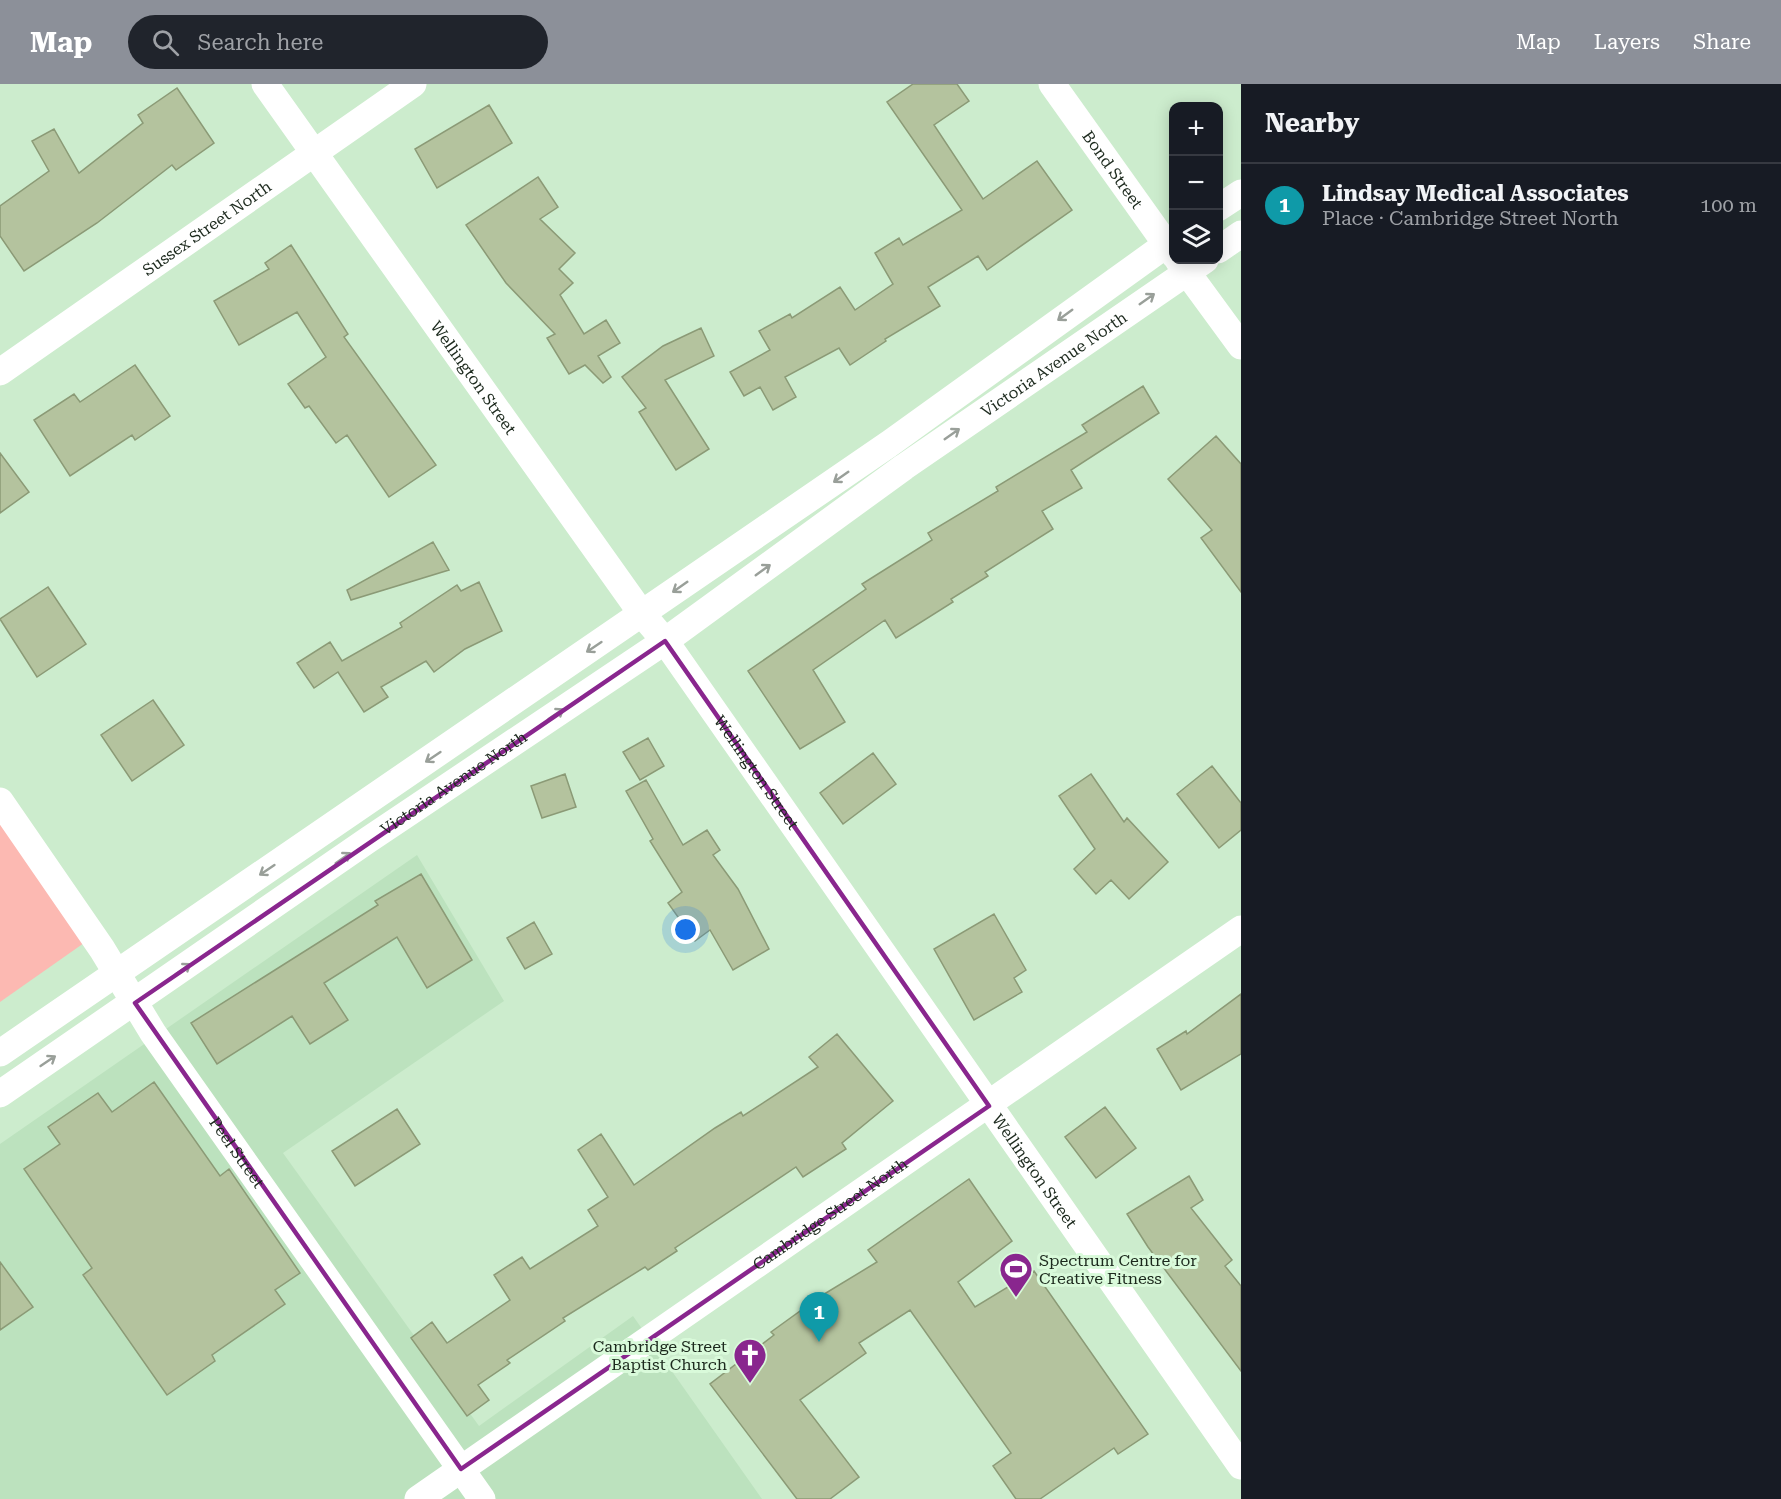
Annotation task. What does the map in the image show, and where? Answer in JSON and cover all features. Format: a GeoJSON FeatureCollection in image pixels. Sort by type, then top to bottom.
{"type":"FeatureCollection","features":[{"type":"Feature","properties":{"kind":"street","name":"Wellington Street"},"geometry":{"type":"LineString","coordinates":[[265,84],[642,614],[665,641],[1241,1466]]}},
{"type":"Feature","properties":{"kind":"street","name":"Sussex Street North"},"geometry":{"type":"LineString","coordinates":[[0,372],[413,84]]}},
{"type":"Feature","properties":{"kind":"street","name":"Bond Street"},"geometry":{"type":"LineString","coordinates":[[1052,84],[1169,240]]}},
{"type":"Feature","properties":{"kind":"street"},"geometry":{"type":"LineString","coordinates":[[1223,205],[1241,193]]}},
{"type":"Feature","properties":{"kind":"street"},"geometry":{"type":"LineString","coordinates":[[1223,247],[1241,234]]}},
{"type":"Feature","properties":{"kind":"street","name":"Victoria Avenue North"},"geometry":{"type":"LineString","coordinates":[[0,1053],[889,444],[1169,262]]}},
{"type":"Feature","properties":{"kind":"street","name":"Victoria Avenue North"},"geometry":{"type":"LineString","coordinates":[[0,1094],[368,840],[665,641],[904,467],[1169,263]]}},
{"type":"Feature","properties":{"kind":"street","name":"Bond Street"},"geometry":{"type":"LineString","coordinates":[[1186,264],[1241,346]]}},
{"type":"Feature","properties":{"kind":"street"},"geometry":{"type":"LineString","coordinates":[[889,444],[904,467]]}},
{"type":"Feature","properties":{"kind":"street","name":"Peel Street"},"geometry":{"type":"LineString","coordinates":[[0,801],[116,973],[153,1033],[482,1499]]}},
{"type":"Feature","properties":{"kind":"street"},"geometry":{"type":"LineString","coordinates":[[350,814],[368,840]]}},
{"type":"Feature","properties":{"kind":"street","name":"Cambridge Street North"},"geometry":{"type":"LineString","coordinates":[[418,1499],[989,1106],[1241,929]]}},
{"type":"Feature","properties":{"kind":"highlighted area"},"geometry":{"type":"Polygon","coordinates":[[[665,641],[989,1106],[461,1469],[135,1003],[665,641]]]}},
{"type":"Feature","properties":{"kind":"shaded area"},"geometry":{"type":"Polygon","coordinates":[[[0,823],[84,943],[0,1002],[0,823]]]}},
{"type":"Feature","properties":{"kind":"shaded area"},"geometry":{"type":"Polygon","coordinates":[[[417,855],[504,1001],[283,1153],[479,1426],[633,1316],[762,1499],[0,1499],[0,1144],[417,855]]]}},
{"type":"Feature","properties":{"kind":"building"},"geometry":{"type":"Polygon","coordinates":[[[913,84],[957,84],[969,101],[934,125],[983,199],[1037,161],[1072,210],[987,270],[978,256],[928,287],[940,306],[885,339],[886,341],[850,365],[839,348],[785,377],[796,397],[773,410],[760,387],[744,396],[730,372],[770,350],[759,331],[790,314],[792,318],[840,287],[855,310],[893,284],[875,253],[899,238],[903,245],[962,210],[887,102],[913,84]]]}},
{"type":"Feature","properties":{"kind":"building"},"geometry":{"type":"Polygon","coordinates":[[[177,88],[214,143],[176,170],[172,165],[97,223],[24,271],[0,236],[0,206],[49,171],[32,141],[54,129],[79,173],[143,123],[138,115],[177,88]]]}},
{"type":"Feature","properties":{"kind":"building"},"geometry":{"type":"Polygon","coordinates":[[[489,105],[512,143],[437,188],[415,149],[489,105]]]}},
{"type":"Feature","properties":{"kind":"building"},"geometry":{"type":"Polygon","coordinates":[[[538,177],[558,207],[540,219],[575,253],[559,269],[573,283],[560,295],[584,334],[606,320],[620,343],[598,356],[611,377],[603,383],[585,365],[569,374],[547,338],[555,334],[506,283],[466,225],[538,177]]]}},
{"type":"Feature","properties":{"kind":"building"},"geometry":{"type":"Polygon","coordinates":[[[291,245],[348,334],[344,337],[436,465],[389,497],[347,435],[336,443],[309,406],[305,408],[288,384],[326,357],[297,312],[239,345],[214,301],[269,269],[265,263],[291,245]]]}},
{"type":"Feature","properties":{"kind":"building"},"geometry":{"type":"Polygon","coordinates":[[[701,328],[714,356],[665,380],[709,449],[676,470],[639,412],[646,408],[622,377],[663,346],[701,328]]]}},
{"type":"Feature","properties":{"kind":"building"},"geometry":{"type":"Polygon","coordinates":[[[135,365],[170,416],[135,440],[132,435],[70,476],[34,420],[74,394],[80,402],[135,365]]]}},
{"type":"Feature","properties":{"kind":"building"},"geometry":{"type":"Polygon","coordinates":[[[1143,386],[1159,413],[1071,470],[1082,488],[1042,511],[1053,529],[985,572],[988,576],[951,599],[953,602],[896,638],[885,620],[813,670],[845,722],[800,749],[748,671],[866,589],[862,584],[932,540],[928,533],[998,491],[996,487],[1087,432],[1082,425],[1143,386]]]}},
{"type":"Feature","properties":{"kind":"building"},"geometry":{"type":"Polygon","coordinates":[[[1216,436],[1241,464],[1241,592],[1201,538],[1212,530],[1168,479],[1216,436]]]}},
{"type":"Feature","properties":{"kind":"building"},"geometry":{"type":"Polygon","coordinates":[[[0,453],[29,492],[0,513],[0,453]]]}},
{"type":"Feature","properties":{"kind":"building"},"geometry":{"type":"Polygon","coordinates":[[[433,542],[449,570],[351,600],[347,590],[433,542]]]}},
{"type":"Feature","properties":{"kind":"building"},"geometry":{"type":"Polygon","coordinates":[[[479,582],[502,631],[465,649],[434,672],[426,661],[381,687],[388,697],[364,712],[338,672],[314,688],[297,663],[330,642],[342,661],[402,627],[400,623],[457,585],[461,591],[479,582]]]}},
{"type":"Feature","properties":{"kind":"building"},"geometry":{"type":"Polygon","coordinates":[[[48,587],[86,644],[37,677],[0,619],[48,587]]]}},
{"type":"Feature","properties":{"kind":"building"},"geometry":{"type":"Polygon","coordinates":[[[153,700],[184,745],[132,781],[101,735],[153,700]]]}},
{"type":"Feature","properties":{"kind":"building"},"geometry":{"type":"Polygon","coordinates":[[[648,738],[664,766],[640,780],[623,752],[648,738]]]}},
{"type":"Feature","properties":{"kind":"building"},"geometry":{"type":"Polygon","coordinates":[[[873,753],[896,784],[843,824],[820,793],[873,753]]]}},
{"type":"Feature","properties":{"kind":"building"},"geometry":{"type":"Polygon","coordinates":[[[1212,766],[1241,803],[1241,830],[1219,848],[1177,794],[1212,766]]]}},
{"type":"Feature","properties":{"kind":"building"},"geometry":{"type":"Polygon","coordinates":[[[565,774],[576,807],[542,818],[531,786],[565,774]]]}},
{"type":"Feature","properties":{"kind":"building"},"geometry":{"type":"Polygon","coordinates":[[[1091,774],[1124,822],[1127,818],[1168,862],[1129,899],[1111,880],[1096,894],[1074,869],[1095,849],[1059,796],[1091,774]]]}},
{"type":"Feature","properties":{"kind":"building"},"geometry":{"type":"Polygon","coordinates":[[[646,780],[683,845],[707,830],[720,850],[713,855],[738,889],[769,949],[733,970],[710,930],[695,941],[668,903],[682,892],[650,841],[653,839],[626,791],[646,780]]]}},
{"type":"Feature","properties":{"kind":"building"},"geometry":{"type":"Polygon","coordinates":[[[421,874],[472,960],[427,988],[397,937],[324,983],[348,1020],[310,1044],[292,1016],[217,1064],[191,1023],[378,905],[375,901],[421,874]]]}},
{"type":"Feature","properties":{"kind":"building"},"geometry":{"type":"Polygon","coordinates":[[[994,914],[1026,970],[1014,978],[1022,992],[974,1020],[934,949],[994,914]]]}},
{"type":"Feature","properties":{"kind":"building"},"geometry":{"type":"Polygon","coordinates":[[[534,922],[552,954],[525,969],[507,938],[534,922]]]}},
{"type":"Feature","properties":{"kind":"building"},"geometry":{"type":"Polygon","coordinates":[[[1241,994],[1241,1054],[1181,1090],[1157,1049],[1186,1031],[1187,1034],[1241,994]]]}},
{"type":"Feature","properties":{"kind":"building"},"geometry":{"type":"Polygon","coordinates":[[[837,1034],[893,1101],[842,1143],[846,1149],[803,1177],[796,1167],[675,1248],[677,1251],[648,1270],[645,1267],[563,1318],[565,1321],[507,1360],[510,1363],[478,1385],[489,1400],[467,1416],[411,1338],[432,1322],[447,1343],[510,1300],[494,1275],[522,1257],[530,1269],[598,1226],[588,1210],[608,1197],[578,1150],[601,1134],[634,1185],[715,1128],[741,1112],[743,1116],[818,1067],[809,1057],[837,1034]]]}},
{"type":"Feature","properties":{"kind":"building"},"geometry":{"type":"Polygon","coordinates":[[[154,1082],[220,1176],[229,1169],[300,1273],[275,1290],[285,1304],[212,1355],[215,1361],[167,1395],[83,1275],[92,1268],[24,1169],[60,1144],[48,1127],[98,1093],[112,1112],[154,1082]]]}},
{"type":"Feature","properties":{"kind":"building"},"geometry":{"type":"Polygon","coordinates":[[[1105,1107],[1136,1148],[1096,1178],[1065,1137],[1105,1107]]]}},
{"type":"Feature","properties":{"kind":"building"},"geometry":{"type":"Polygon","coordinates":[[[397,1109],[420,1144],[355,1186],[332,1151],[397,1109]]]}},
{"type":"Feature","properties":{"kind":"building"},"geometry":{"type":"Polygon","coordinates":[[[1189,1176],[1203,1200],[1191,1208],[1232,1260],[1225,1266],[1241,1286],[1241,1371],[1148,1247],[1127,1214],[1189,1176]]]}},
{"type":"Feature","properties":{"kind":"building"},"geometry":{"type":"Polygon","coordinates":[[[969,1179],[1012,1241],[958,1282],[975,1307],[1034,1271],[1148,1434],[1118,1454],[1114,1448],[1040,1499],[1016,1499],[993,1466],[1011,1453],[910,1310],[859,1343],[866,1353],[800,1400],[859,1477],[830,1499],[797,1499],[710,1384],[774,1335],[771,1332],[821,1296],[877,1262],[868,1250],[969,1179]]]}},
{"type":"Feature","properties":{"kind":"building"},"geometry":{"type":"Polygon","coordinates":[[[0,1262],[33,1307],[0,1330],[0,1262]]]}},
{"type":"Feature","properties":{"kind":"place","name":"Spectrum Centre for Creative Fitness"},"geometry":{"type":"Point","coordinates":[1016,1298]}},
{"type":"Feature","properties":{"kind":"place","name":"Lindsay Medical Associates"},"geometry":{"type":"Point","coordinates":[819,1342]}},
{"type":"Feature","properties":{"kind":"place","name":"Cambridge Street Baptist Church"},"geometry":{"type":"Point","coordinates":[750,1384]}}]}
